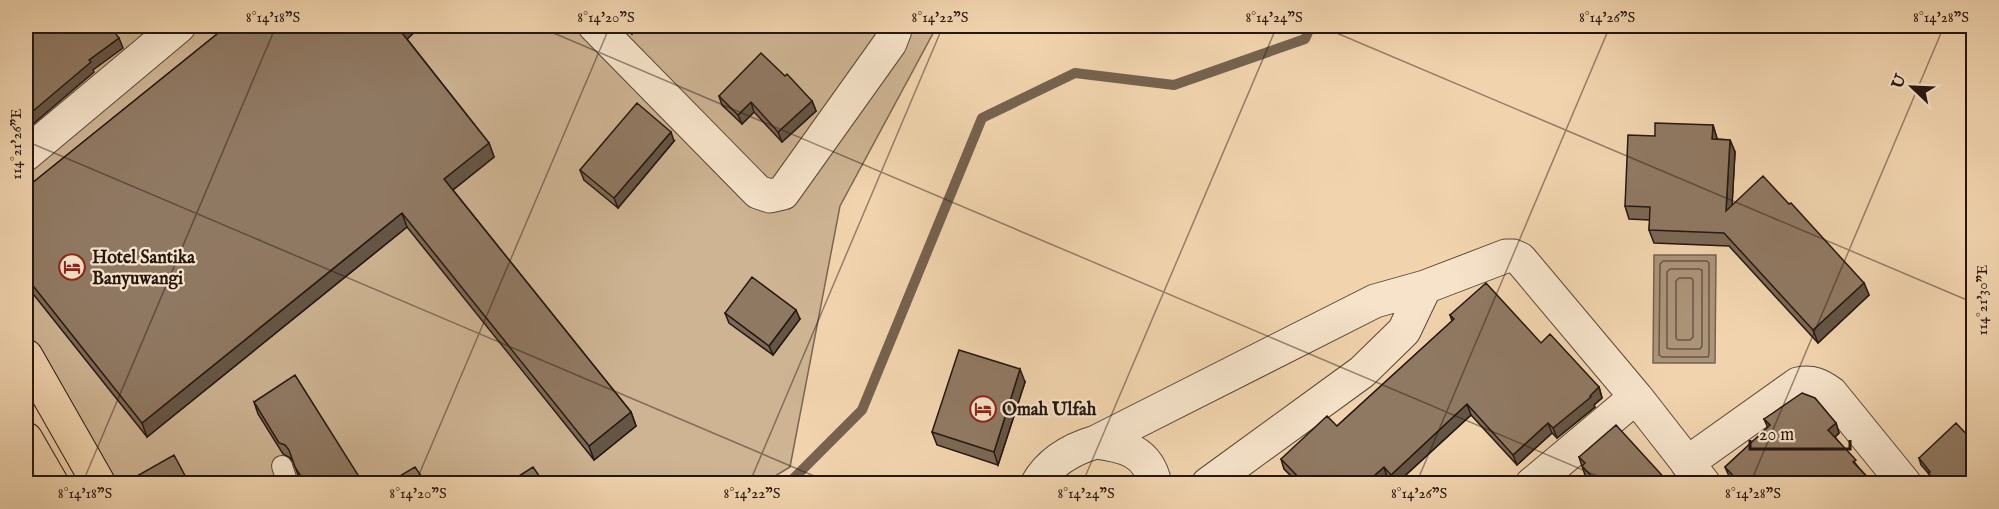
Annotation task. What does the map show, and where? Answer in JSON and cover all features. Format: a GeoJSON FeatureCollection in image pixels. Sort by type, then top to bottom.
{"type":"FeatureCollection","features":[{"type":"Feature","properties":{"kind":"highway"},"geometry":{"type":"LineString","coordinates":[[26,356],[99,483]]}},
{"type":"Feature","properties":{"kind":"highway"},"geometry":{"type":"LineString","coordinates":[[26,439],[52,483]]}},
{"type":"Feature","properties":{"kind":"street"},"geometry":{"type":"LineString","coordinates":[[595,26],[758,192],[776,196],[783,193],[890,43],[896,30],[895,26]]}},
{"type":"Feature","properties":{"kind":"street"},"geometry":{"type":"LineString","coordinates":[[26,153],[165,30]]}},
{"type":"Feature","properties":{"kind":"street"},"geometry":{"type":"LineString","coordinates":[[1037,483],[1050,467],[1065,455],[1096,442],[1375,301],[1425,287],[1506,256],[1520,259],[1636,397],[1695,473],[1798,384],[1810,382],[1831,393],[1905,483]]}},
{"type":"Feature","properties":{"kind":"street"},"geometry":{"type":"LineString","coordinates":[[1208,483],[1362,372],[1404,331],[1425,287]]}},
{"type":"Feature","properties":{"kind":"street"},"geometry":{"type":"LineString","coordinates":[[1532,483],[1636,397]]}},
{"type":"Feature","properties":{"kind":"street"},"geometry":{"type":"LineString","coordinates":[[1096,442],[1119,445],[1138,453],[1152,470],[1155,483]]}},
{"type":"Feature","properties":{"kind":"shaded area"},"geometry":{"type":"Polygon","coordinates":[[[26,26],[937,26],[840,206],[790,467],[762,484],[116,483],[26,346],[26,26]]]}},
{"type":"Feature","properties":{"kind":"water"},"geometry":{"type":"Polygon","coordinates":[[[1654,255],[1716,255],[1715,363],[1653,363],[1654,255]]]}},
{"type":"Feature","properties":{"kind":"building"},"geometry":{"type":"Polygon","coordinates":[[[26,26],[110,26],[119,38],[89,60],[91,62],[26,117],[26,26]]]}},
{"type":"Feature","properties":{"kind":"building"},"geometry":{"type":"Polygon","coordinates":[[[227,26],[401,26],[398,28],[489,143],[444,179],[631,412],[589,446],[402,213],[142,423],[26,277],[26,188],[227,26]]]}},
{"type":"Feature","properties":{"kind":"building"},"geometry":{"type":"Polygon","coordinates":[[[761,53],[785,76],[787,74],[812,101],[778,132],[751,102],[738,115],[719,96],[761,53]]]}},
{"type":"Feature","properties":{"kind":"building"},"geometry":{"type":"Polygon","coordinates":[[[637,103],[671,132],[614,198],[580,170],[637,103]]]}},
{"type":"Feature","properties":{"kind":"building"},"geometry":{"type":"Polygon","coordinates":[[[1655,123],[1713,125],[1712,139],[1730,140],[1726,211],[1763,176],[1789,204],[1791,203],[1864,283],[1813,330],[1724,233],[1649,230],[1650,207],[1625,206],[1628,135],[1655,136],[1655,123]]]}},
{"type":"Feature","properties":{"kind":"building"},"geometry":{"type":"Polygon","coordinates":[[[752,277],[796,310],[769,346],[725,313],[752,277]]]}},
{"type":"Feature","properties":{"kind":"building"},"geometry":{"type":"Polygon","coordinates":[[[1486,283],[1541,343],[1550,334],[1599,387],[1591,397],[1553,428],[1548,423],[1513,455],[1467,404],[1391,475],[1384,467],[1366,483],[1304,483],[1281,459],[1327,416],[1337,426],[1454,319],[1450,315],[1486,283]]]}},
{"type":"Feature","properties":{"kind":"building"},"geometry":{"type":"Polygon","coordinates":[[[959,350],[1020,369],[994,452],[932,432],[959,350]]]}},
{"type":"Feature","properties":{"kind":"building"},"geometry":{"type":"Polygon","coordinates":[[[295,375],[363,483],[305,483],[295,467],[289,450],[285,445],[279,443],[254,402],[295,375]]]}},
{"type":"Feature","properties":{"kind":"building"},"geometry":{"type":"Polygon","coordinates":[[[1802,393],[1815,398],[1836,423],[1828,430],[1856,460],[1853,462],[1873,483],[1740,483],[1725,467],[1770,425],[1764,419],[1802,393]]]}},
{"type":"Feature","properties":{"kind":"building"},"geometry":{"type":"Polygon","coordinates":[[[1956,423],[1974,442],[1974,483],[1938,483],[1928,473],[1930,472],[1919,458],[1956,423]]]}},
{"type":"Feature","properties":{"kind":"building"},"geometry":{"type":"Polygon","coordinates":[[[1616,425],[1669,483],[1598,483],[1582,466],[1585,463],[1579,457],[1616,425]]]}},
{"type":"Feature","properties":{"kind":"building"},"geometry":{"type":"Polygon","coordinates":[[[174,455],[189,483],[132,483],[130,480],[174,455]]]}},
{"type":"Feature","properties":{"kind":"building"},"geometry":{"type":"Polygon","coordinates":[[[415,467],[426,483],[388,483],[415,467]]]}},
{"type":"Feature","properties":{"kind":"building"},"geometry":{"type":"Polygon","coordinates":[[[533,467],[544,483],[508,483],[533,467]]]}},
{"type":"Feature","properties":{"kind":"waterway"},"geometry":{"type":"LineString","coordinates":[[788,484],[862,410],[982,118],[1075,73],[1174,85],[1305,39],[1311,26]]}},
{"type":"Feature","properties":{"kind":"place","name":"Hotel Santika Banyuwangi"},"geometry":{"type":"Point","coordinates":[72,267]}},
{"type":"Feature","properties":{"kind":"place","name":"Omah Ulfah"},"geometry":{"type":"Point","coordinates":[983,409]}}]}
